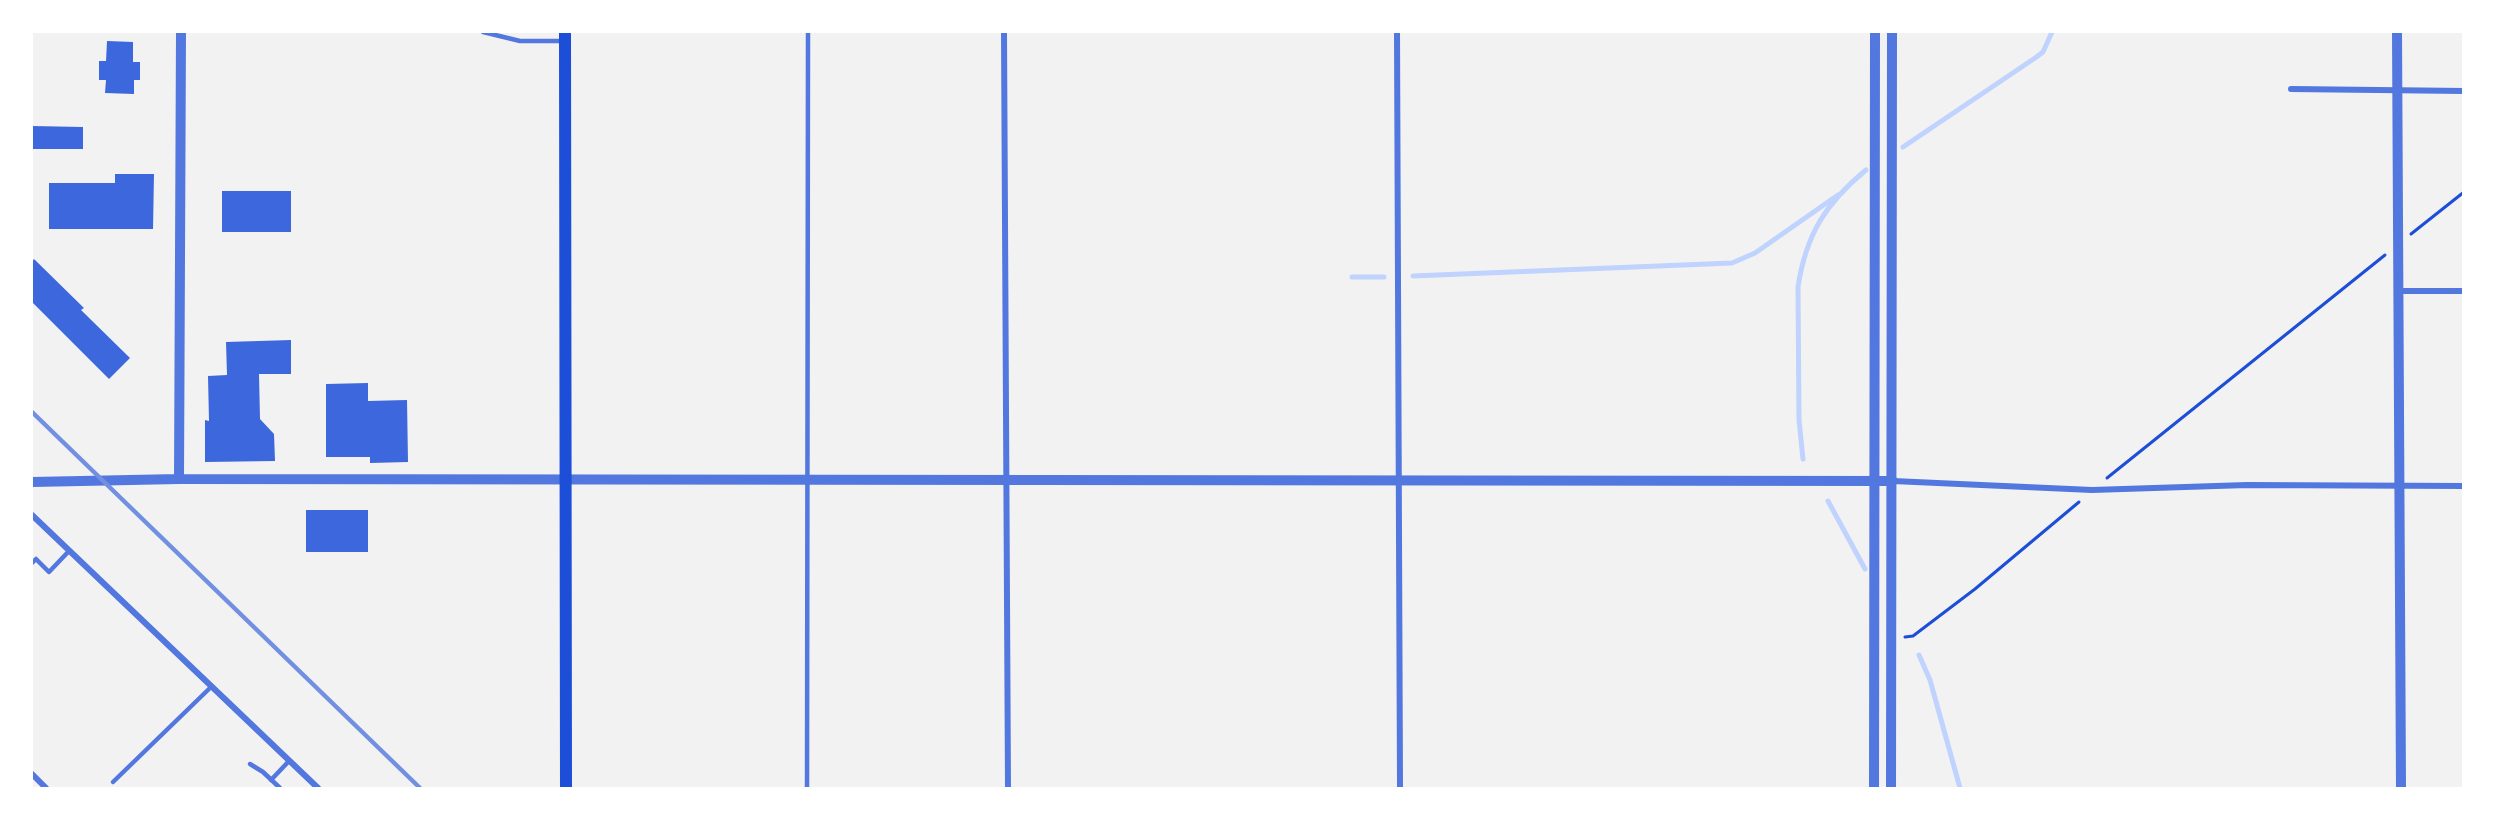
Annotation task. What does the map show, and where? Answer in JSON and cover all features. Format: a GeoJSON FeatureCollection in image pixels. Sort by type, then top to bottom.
{"type":"FeatureCollection","features":[{"type":"Feature","properties":{"kind":"main road"},"geometry":{"type":"LineString","coordinates":[[565,36],[566,789]]}},
{"type":"Feature","properties":{"kind":"street"},"geometry":{"type":"LineString","coordinates":[[179,478],[181,32]]}},
{"type":"Feature","properties":{"kind":"street"},"geometry":{"type":"LineString","coordinates":[[1004,32],[1008,789]]}},
{"type":"Feature","properties":{"kind":"street"},"geometry":{"type":"LineString","coordinates":[[1397,32],[1400,789]]}},
{"type":"Feature","properties":{"kind":"street"},"geometry":{"type":"LineString","coordinates":[[1874,789],[1875,32]]}},
{"type":"Feature","properties":{"kind":"street"},"geometry":{"type":"LineString","coordinates":[[1891,789],[1892,32]]}},
{"type":"Feature","properties":{"kind":"street"},"geometry":{"type":"LineString","coordinates":[[2397,32],[2401,789]]}},
{"type":"Feature","properties":{"kind":"street"},"geometry":{"type":"LineString","coordinates":[[2291,89],[2463,91]]}},
{"type":"Feature","properties":{"kind":"street"},"geometry":{"type":"LineString","coordinates":[[2398,291],[2463,291]]}},
{"type":"Feature","properties":{"kind":"street"},"geometry":{"type":"LineString","coordinates":[[32,482],[179,478],[808,481],[1007,478],[1398,481],[1874,480],[2092,490],[2247,485],[2463,486]]}},
{"type":"Feature","properties":{"kind":"street"},"geometry":{"type":"LineString","coordinates":[[32,515],[318,789]]}},
{"type":"Feature","properties":{"kind":"street"},"geometry":{"type":"LineString","coordinates":[[32,774],[46,789]]}},
{"type":"Feature","properties":{"kind":"lane"},"geometry":{"type":"LineString","coordinates":[[483,32],[520,40],[565,36]]}},
{"type":"Feature","properties":{"kind":"lane"},"geometry":{"type":"LineString","coordinates":[[807,789],[808,32]]}},
{"type":"Feature","properties":{"kind":"lane"},"geometry":{"type":"LineString","coordinates":[[32,563],[36,559],[49,572],[69,551]]}},
{"type":"Feature","properties":{"kind":"lane"},"geometry":{"type":"LineString","coordinates":[[113,782],[211,687]]}},
{"type":"Feature","properties":{"kind":"lane"},"geometry":{"type":"LineString","coordinates":[[271,780],[289,761]]}},
{"type":"Feature","properties":{"kind":"lane"},"geometry":{"type":"LineString","coordinates":[[250,764],[280,789]]}},
{"type":"Feature","properties":{"kind":"path"},"geometry":{"type":"LineString","coordinates":[[1892,638],[1913,636],[1975,589],[2092,490],[2463,192]]}},
{"type":"Feature","properties":{"kind":"building"},"geometry":{"type":"Polygon","coordinates":[[[107,41],[133,42],[133,62],[140,62],[140,80],[134,80],[134,94],[105,93],[106,80],[99,80],[99,61],[106,61],[107,41]]]}},
{"type":"Feature","properties":{"kind":"building"},"geometry":{"type":"Polygon","coordinates":[[[32,126],[83,127],[83,149],[32,149],[32,126]]]}},
{"type":"Feature","properties":{"kind":"building"},"geometry":{"type":"Polygon","coordinates":[[[115,174],[154,174],[153,229],[49,229],[49,183],[115,183],[115,174]]]}},
{"type":"Feature","properties":{"kind":"building"},"geometry":{"type":"Polygon","coordinates":[[[222,191],[291,191],[291,232],[222,232],[222,191]]]}},
{"type":"Feature","properties":{"kind":"building"},"geometry":{"type":"Polygon","coordinates":[[[34,259],[130,358],[109,379],[32,302],[32,262],[34,259]]]}},
{"type":"Feature","properties":{"kind":"building"},"geometry":{"type":"Polygon","coordinates":[[[291,340],[291,374],[259,374],[260,419],[274,434],[275,461],[205,462],[205,420],[209,421],[208,376],[227,375],[226,342],[291,340]]]}},
{"type":"Feature","properties":{"kind":"building"},"geometry":{"type":"Polygon","coordinates":[[[368,383],[368,401],[407,400],[408,462],[370,463],[370,457],[326,457],[326,384],[368,383]]]}},
{"type":"Feature","properties":{"kind":"building"},"geometry":{"type":"Polygon","coordinates":[[[306,510],[368,510],[368,552],[306,552],[306,510]]]}},
{"type":"Feature","properties":{"kind":"waterway"},"geometry":{"type":"LineString","coordinates":[[1903,147],[2043,52],[2052,32]]}},
{"type":"Feature","properties":{"kind":"waterway"},"geometry":{"type":"LineString","coordinates":[[1803,459],[1799,420],[1798,287],[1802,268],[1812,235],[1820,221],[1840,195],[1866,170]]}},
{"type":"Feature","properties":{"kind":"waterway"},"geometry":{"type":"LineString","coordinates":[[1413,276],[1732,263],[1755,253],[1838,195]]}},
{"type":"Feature","properties":{"kind":"waterway"},"geometry":{"type":"LineString","coordinates":[[1352,277],[1384,277]]}},
{"type":"Feature","properties":{"kind":"waterway"},"geometry":{"type":"LineString","coordinates":[[1828,501],[1865,569]]}},
{"type":"Feature","properties":{"kind":"waterway"},"geometry":{"type":"LineString","coordinates":[[1919,655],[1930,680],[1960,788]]}},
{"type":"Feature","properties":{"kind":"railway"},"geometry":{"type":"LineString","coordinates":[[32,412],[420,788]]}}]}
